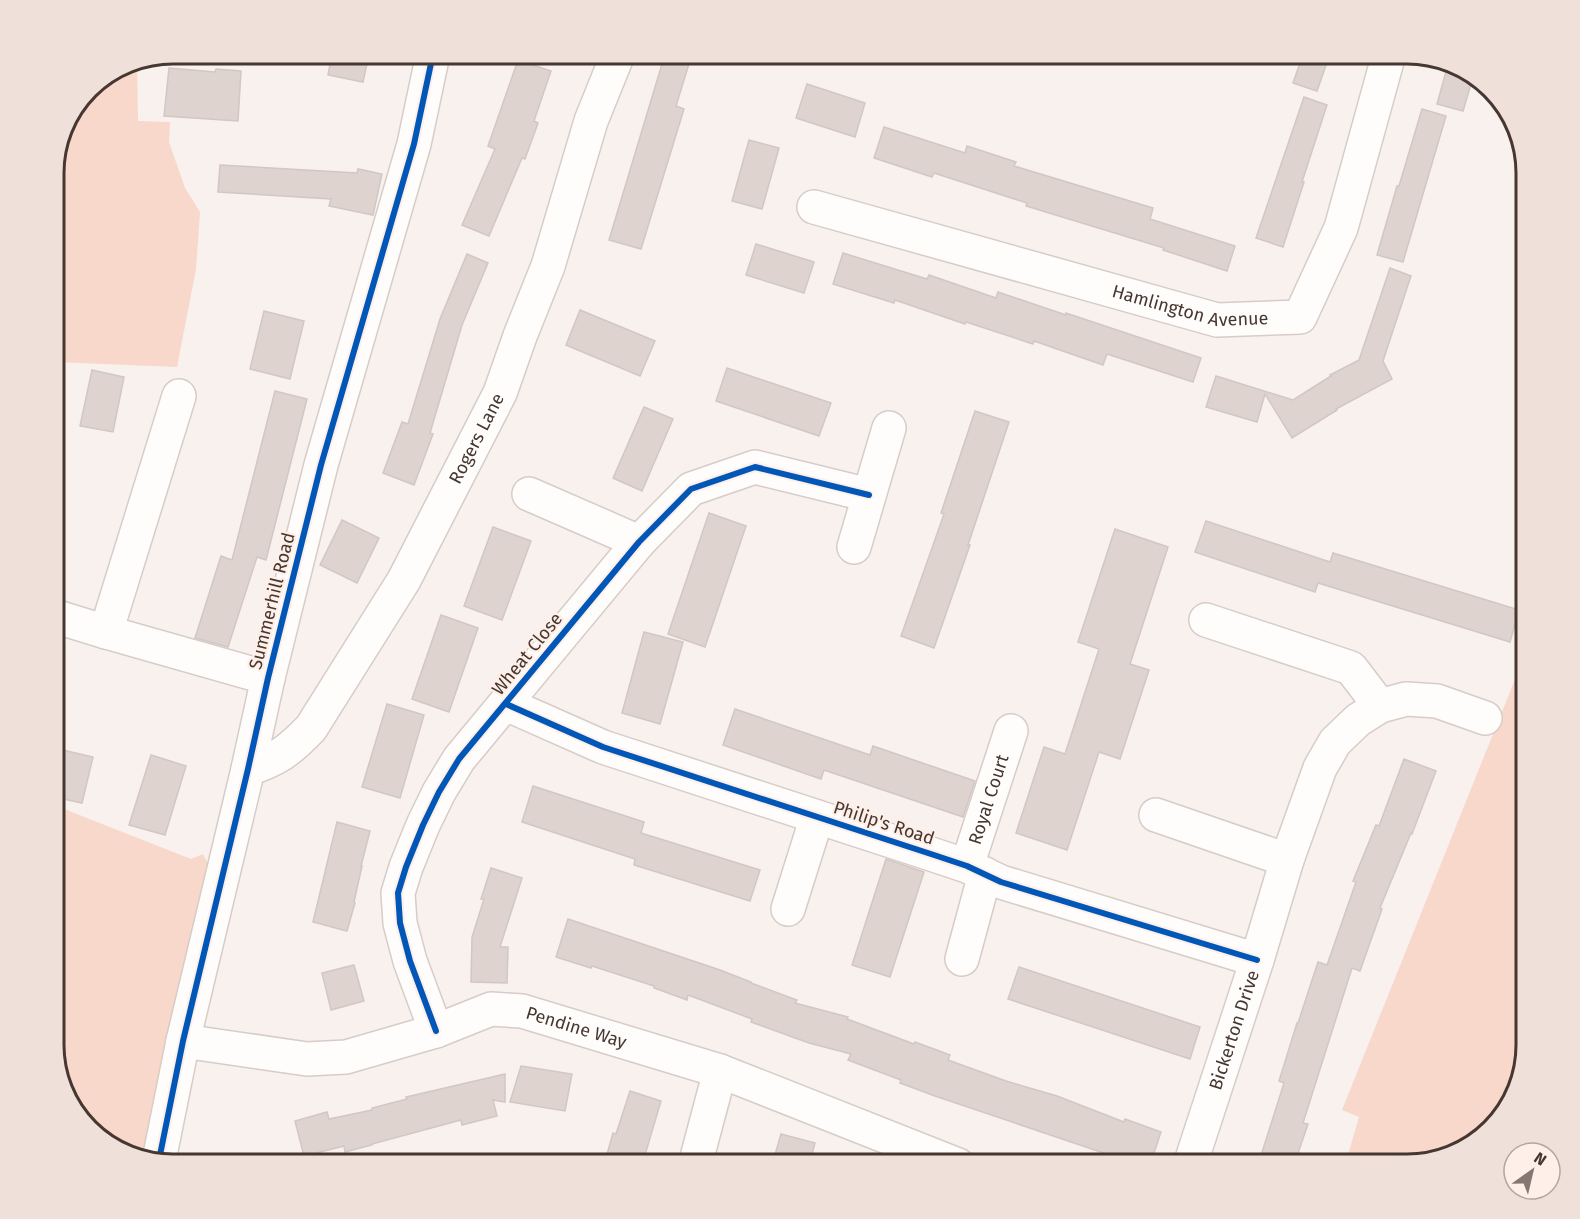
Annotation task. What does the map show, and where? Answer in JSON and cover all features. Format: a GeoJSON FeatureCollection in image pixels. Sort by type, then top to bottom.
{"type":"FeatureCollection","features":[{"type":"Feature","properties":{"kind":"street","name":"Hamlington Avenue"},"geometry":{"type":"LineString","coordinates":[[813,207],[1217,320],[1300,317],[1341,228],[1386,64]]}},
{"type":"Feature","properties":{"kind":"street","name":"Summerhill Road"},"geometry":{"type":"LineString","coordinates":[[160,1154],[183,1041],[268,678],[321,465],[414,144],[431,65]]}},
{"type":"Feature","properties":{"kind":"street","name":"Rogers Lane"},"geometry":{"type":"LineString","coordinates":[[248,769],[272,761],[293,747],[311,728],[409,570],[500,393],[548,266],[591,121],[614,65]]}},
{"type":"Feature","properties":{"kind":"street"},"geometry":{"type":"LineString","coordinates":[[106,632],[179,396]]}},
{"type":"Feature","properties":{"kind":"street"},"geometry":{"type":"LineString","coordinates":[[854,547],[889,428]]}},
{"type":"Feature","properties":{"kind":"street","name":"Wheat Close"},"geometry":{"type":"LineString","coordinates":[[436,1031],[410,961],[400,923],[398,893],[410,856],[439,792],[459,759],[639,542],[691,489],[755,467],[869,495]]}},
{"type":"Feature","properties":{"kind":"street"},"geometry":{"type":"LineString","coordinates":[[529,494],[639,542]]}},
{"type":"Feature","properties":{"kind":"street"},"geometry":{"type":"LineString","coordinates":[[65,619],[268,678]]}},
{"type":"Feature","properties":{"kind":"street"},"geometry":{"type":"LineString","coordinates":[[1206,620],[1351,668],[1380,706]]}},
{"type":"Feature","properties":{"kind":"street","name":"Bickerton Drive"},"geometry":{"type":"LineString","coordinates":[[1194,1154],[1287,860],[1320,768],[1335,742],[1358,720],[1380,706],[1406,699],[1437,701],[1485,718]]}},
{"type":"Feature","properties":{"kind":"street","name":"Philip's Road"},"geometry":{"type":"LineString","coordinates":[[506,704],[603,747],[976,870],[1001,882],[1257,960]]}},
{"type":"Feature","properties":{"kind":"street","name":"Royal Court"},"geometry":{"type":"LineString","coordinates":[[976,870],[1011,731]]}},
{"type":"Feature","properties":{"kind":"street"},"geometry":{"type":"LineString","coordinates":[[1156,815],[1287,860]]}},
{"type":"Feature","properties":{"kind":"street","name":"Philip's Road"},"geometry":{"type":"LineString","coordinates":[[788,909],[817,817]]}},
{"type":"Feature","properties":{"kind":"street"},"geometry":{"type":"LineString","coordinates":[[962,959],[976,870]]}},
{"type":"Feature","properties":{"kind":"street","name":"Pendine Way"},"geometry":{"type":"LineString","coordinates":[[183,1041],[307,1059],[346,1058],[436,1031],[491,1009],[522,1011],[720,1071],[930,1154]]}},
{"type":"Feature","properties":{"kind":"street"},"geometry":{"type":"LineString","coordinates":[[698,1154],[720,1071]]}},
{"type":"Feature","properties":{"kind":"shaded area"},"geometry":{"type":"Polygon","coordinates":[[[137,71],[138,121],[170,122],[169,142],[185,188],[200,212],[196,269],[177,367],[65,362],[65,159],[68,145],[79,119],[96,96],[119,79],[137,71]]]}},
{"type":"Feature","properties":{"kind":"shaded area"},"geometry":{"type":"Polygon","coordinates":[[[1516,677],[1516,1046],[1510,1081],[1501,1100],[1484,1123],[1455,1143],[1421,1154],[1348,1154],[1359,1117],[1342,1110],[1516,677]]]}},
{"type":"Feature","properties":{"kind":"shaded area"},"geometry":{"type":"Polygon","coordinates":[[[65,809],[191,859],[203,854],[213,874],[150,1152],[145,1151],[119,1140],[96,1123],[79,1100],[68,1074],[65,1053],[65,809]]]}},
{"type":"Feature","properties":{"kind":"building"},"geometry":{"type":"Polygon","coordinates":[[[1300,64],[1326,64],[1317,91],[1293,83],[1300,64]]]}},
{"type":"Feature","properties":{"kind":"building"},"geometry":{"type":"Polygon","coordinates":[[[330,65],[367,65],[363,82],[328,75],[330,65]]]}},
{"type":"Feature","properties":{"kind":"building"},"geometry":{"type":"Polygon","coordinates":[[[516,65],[532,65],[551,71],[534,121],[538,123],[525,159],[522,158],[489,236],[462,225],[495,149],[488,146],[516,65]]]}},
{"type":"Feature","properties":{"kind":"building"},"geometry":{"type":"Polygon","coordinates":[[[662,65],[689,65],[676,106],[684,109],[641,249],[609,240],[662,65]]]}},
{"type":"Feature","properties":{"kind":"building"},"geometry":{"type":"Polygon","coordinates":[[[169,68],[215,72],[216,69],[241,71],[238,121],[164,116],[169,68]]]}},
{"type":"Feature","properties":{"kind":"building"},"geometry":{"type":"Polygon","coordinates":[[[1446,72],[1471,85],[1463,111],[1437,104],[1446,72]]]}},
{"type":"Feature","properties":{"kind":"building"},"geometry":{"type":"Polygon","coordinates":[[[807,84],[865,103],[855,137],[796,118],[807,84]]]}},
{"type":"Feature","properties":{"kind":"building"},"geometry":{"type":"Polygon","coordinates":[[[1304,97],[1327,105],[1283,247],[1256,238],[1304,97]]]}},
{"type":"Feature","properties":{"kind":"building"},"geometry":{"type":"Polygon","coordinates":[[[1422,109],[1446,116],[1403,262],[1377,255],[1422,109]]]}},
{"type":"Feature","properties":{"kind":"building"},"geometry":{"type":"Polygon","coordinates":[[[884,127],[965,153],[967,146],[1016,162],[1014,166],[1153,208],[1150,219],[1235,246],[1227,271],[1163,250],[1164,248],[1026,206],[1027,203],[934,173],[932,177],[874,158],[884,127]]]}},
{"type":"Feature","properties":{"kind":"building"},"geometry":{"type":"Polygon","coordinates":[[[749,140],[779,148],[762,209],[732,201],[749,140]]]}},
{"type":"Feature","properties":{"kind":"building"},"geometry":{"type":"Polygon","coordinates":[[[220,165],[357,173],[358,169],[382,174],[373,215],[329,206],[331,199],[218,192],[220,165]]]}},
{"type":"Feature","properties":{"kind":"building"},"geometry":{"type":"Polygon","coordinates":[[[756,244],[814,262],[804,293],[746,275],[756,244]]]}},
{"type":"Feature","properties":{"kind":"building"},"geometry":{"type":"Polygon","coordinates":[[[843,253],[927,279],[929,275],[996,298],[998,292],[1201,358],[1193,382],[1107,354],[1103,365],[1034,341],[1033,344],[895,300],[894,303],[833,284],[843,253]]]}},
{"type":"Feature","properties":{"kind":"building"},"geometry":{"type":"Polygon","coordinates":[[[467,254],[488,263],[462,325],[430,433],[433,434],[414,485],[383,473],[402,422],[408,424],[440,319],[467,254]]]}},
{"type":"Feature","properties":{"kind":"building"},"geometry":{"type":"Polygon","coordinates":[[[1390,268],[1411,276],[1383,361],[1392,379],[1336,409],[1292,438],[1265,394],[1257,422],[1206,407],[1216,376],[1293,400],[1330,375],[1359,360],[1390,268]]]}},
{"type":"Feature","properties":{"kind":"building"},"geometry":{"type":"Polygon","coordinates":[[[580,310],[655,341],[640,376],[566,345],[580,310]]]}},
{"type":"Feature","properties":{"kind":"building"},"geometry":{"type":"Polygon","coordinates":[[[264,311],[304,321],[290,379],[250,369],[264,311]]]}},
{"type":"Feature","properties":{"kind":"building"},"geometry":{"type":"Polygon","coordinates":[[[727,368],[831,403],[819,436],[716,401],[727,368]]]}},
{"type":"Feature","properties":{"kind":"building"},"geometry":{"type":"Polygon","coordinates":[[[92,370],[124,377],[113,432],[80,426],[92,370]]]}},
{"type":"Feature","properties":{"kind":"building"},"geometry":{"type":"Polygon","coordinates":[[[275,391],[307,399],[266,560],[257,557],[228,647],[195,638],[221,556],[232,560],[275,391]]]}},
{"type":"Feature","properties":{"kind":"building"},"geometry":{"type":"Polygon","coordinates":[[[644,407],[673,419],[642,491],[613,478],[644,407]]]}},
{"type":"Feature","properties":{"kind":"building"},"geometry":{"type":"Polygon","coordinates":[[[975,411],[1009,422],[934,648],[901,636],[944,514],[941,513],[975,411]]]}},
{"type":"Feature","properties":{"kind":"building"},"geometry":{"type":"Polygon","coordinates":[[[709,513],[746,526],[705,647],[668,634],[709,513]]]}},
{"type":"Feature","properties":{"kind":"building"},"geometry":{"type":"Polygon","coordinates":[[[342,520],[379,538],[357,583],[320,565],[342,520]]]}},
{"type":"Feature","properties":{"kind":"building"},"geometry":{"type":"Polygon","coordinates":[[[1206,521],[1330,562],[1333,553],[1516,609],[1516,621],[1510,642],[1318,583],[1315,592],[1195,552],[1206,521]]]}},
{"type":"Feature","properties":{"kind":"building"},"geometry":{"type":"Polygon","coordinates":[[[493,527],[531,541],[502,620],[464,606],[493,527]]]}},
{"type":"Feature","properties":{"kind":"building"},"geometry":{"type":"Polygon","coordinates":[[[1115,529],[1168,547],[1130,664],[1149,670],[1120,759],[1099,752],[1067,850],[1016,833],[1044,747],[1065,754],[1099,649],[1078,642],[1115,529]]]}},
{"type":"Feature","properties":{"kind":"building"},"geometry":{"type":"Polygon","coordinates":[[[441,615],[478,628],[449,712],[412,699],[441,615]]]}},
{"type":"Feature","properties":{"kind":"building"},"geometry":{"type":"Polygon","coordinates":[[[644,632],[683,642],[660,724],[622,713],[644,632]]]}},
{"type":"Feature","properties":{"kind":"building"},"geometry":{"type":"Polygon","coordinates":[[[387,704],[424,715],[400,798],[362,787],[387,704]]]}},
{"type":"Feature","properties":{"kind":"building"},"geometry":{"type":"Polygon","coordinates":[[[735,709],[870,755],[873,746],[975,781],[963,817],[824,770],[821,779],[723,745],[735,709]]]}},
{"type":"Feature","properties":{"kind":"building"},"geometry":{"type":"Polygon","coordinates":[[[65,751],[93,757],[82,803],[65,799],[65,751]]]}},
{"type":"Feature","properties":{"kind":"building"},"geometry":{"type":"Polygon","coordinates":[[[151,755],[186,766],[165,835],[129,825],[151,755]]]}},
{"type":"Feature","properties":{"kind":"building"},"geometry":{"type":"Polygon","coordinates":[[[1404,759],[1436,771],[1380,908],[1382,909],[1360,971],[1352,968],[1303,1123],[1308,1124],[1298,1154],[1261,1154],[1284,1083],[1279,1081],[1318,962],[1327,965],[1356,882],[1353,881],[1376,825],[1379,826],[1404,759]]]}},
{"type":"Feature","properties":{"kind":"building"},"geometry":{"type":"Polygon","coordinates":[[[533,786],[644,822],[641,833],[760,870],[750,901],[634,865],[635,859],[522,822],[533,786]]]}},
{"type":"Feature","properties":{"kind":"building"},"geometry":{"type":"Polygon","coordinates":[[[337,822],[370,831],[347,931],[313,922],[337,822]]]}},
{"type":"Feature","properties":{"kind":"building"},"geometry":{"type":"Polygon","coordinates":[[[886,859],[924,872],[890,977],[852,965],[886,859]]]}},
{"type":"Feature","properties":{"kind":"building"},"geometry":{"type":"Polygon","coordinates":[[[491,868],[522,878],[500,947],[508,947],[507,983],[471,982],[472,937],[491,868]]]}},
{"type":"Feature","properties":{"kind":"building"},"geometry":{"type":"Polygon","coordinates":[[[568,919],[720,970],[797,1000],[795,1003],[848,1017],[847,1019],[914,1044],[915,1042],[950,1055],[948,1060],[1006,1081],[1057,1096],[1124,1122],[1125,1119],[1161,1132],[1154,1154],[1106,1154],[900,1083],[901,1080],[848,1060],[851,1054],[809,1043],[751,1022],[752,1019],[688,995],[687,1000],[654,988],[654,986],[556,957],[568,919]]]}},
{"type":"Feature","properties":{"kind":"building"},"geometry":{"type":"Polygon","coordinates":[[[354,965],[364,1001],[331,1010],[322,973],[354,965]]]}},
{"type":"Feature","properties":{"kind":"building"},"geometry":{"type":"Polygon","coordinates":[[[1019,967],[1200,1027],[1190,1059],[1008,999],[1019,967]]]}},
{"type":"Feature","properties":{"kind":"building"},"geometry":{"type":"Polygon","coordinates":[[[521,1066],[572,1074],[565,1111],[510,1102],[521,1066]]]}},
{"type":"Feature","properties":{"kind":"building"},"geometry":{"type":"Polygon","coordinates":[[[505,1074],[505,1102],[493,1100],[497,1116],[462,1125],[461,1120],[345,1152],[344,1146],[303,1154],[295,1121],[327,1112],[329,1119],[372,1110],[372,1108],[407,1099],[406,1097],[505,1074]]]}},
{"type":"Feature","properties":{"kind":"building"},"geometry":{"type":"Polygon","coordinates":[[[630,1091],[661,1101],[645,1154],[607,1154],[613,1133],[616,1134],[630,1091]]]}},
{"type":"Feature","properties":{"kind":"building"},"geometry":{"type":"Polygon","coordinates":[[[781,1134],[815,1143],[812,1154],[775,1154],[781,1134]]]}},
{"type":"Feature","properties":{"kind":"cycle path"},"geometry":{"type":"LineString","coordinates":[[160,1154],[183,1041],[268,678],[321,465],[414,144],[431,65]]}},
{"type":"Feature","properties":{"kind":"cycle path"},"geometry":{"type":"LineString","coordinates":[[436,1031],[410,961],[400,923],[398,893],[423,825],[459,759],[639,542],[691,489],[755,467],[869,495]]}},
{"type":"Feature","properties":{"kind":"cycle path"},"geometry":{"type":"LineString","coordinates":[[506,704],[603,747],[967,866],[1001,882],[1257,960]]}}]}
